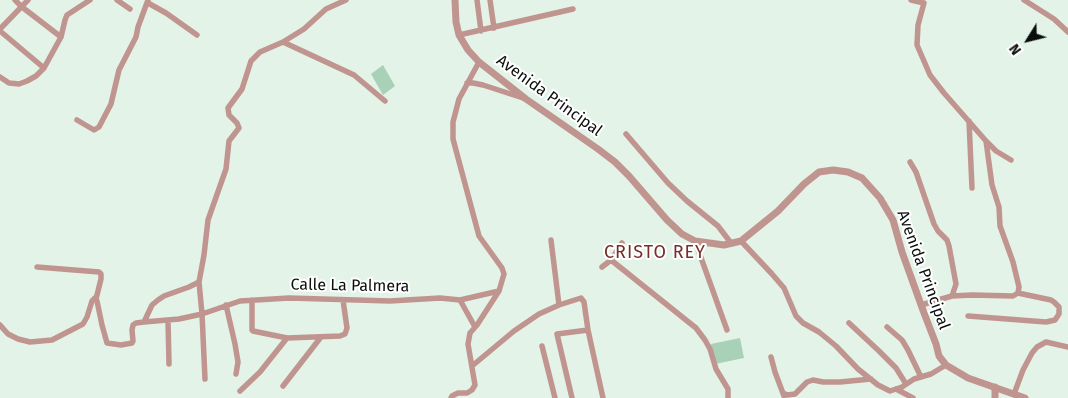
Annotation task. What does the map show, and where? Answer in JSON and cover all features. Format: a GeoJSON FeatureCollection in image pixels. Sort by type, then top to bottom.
{"type":"FeatureCollection","features":[{"type":"Feature","properties":{"kind":"street"},"geometry":{"type":"LineString","coordinates":[[15,0],[61,37]]}},
{"type":"Feature","properties":{"kind":"street"},"geometry":{"type":"LineString","coordinates":[[28,0],[0,30],[44,68]]}},
{"type":"Feature","properties":{"kind":"street"},"geometry":{"type":"LineString","coordinates":[[0,77],[9,83],[19,84],[36,76],[44,68],[61,37],[67,16],[90,0]]}},
{"type":"Feature","properties":{"kind":"street"},"geometry":{"type":"LineString","coordinates":[[117,0],[130,9]]}},
{"type":"Feature","properties":{"kind":"street"},"geometry":{"type":"LineString","coordinates":[[205,379],[199,282],[208,220],[226,169],[229,141],[239,128],[238,123],[230,115],[228,108],[242,89],[251,62],[260,52],[304,30],[326,9],[346,0]]}},
{"type":"Feature","properties":{"kind":"street","name":"Avenida Principal"},"geometry":{"type":"LineString","coordinates":[[455,0],[456,22],[459,35],[468,50],[479,62],[526,99],[615,162],[667,220],[682,234],[695,241],[724,245],[741,241],[778,211],[804,184],[819,172],[833,170],[848,172],[862,178],[880,198],[893,220],[921,305],[940,356],[946,365]]}},
{"type":"Feature","properties":{"kind":"street"},"geometry":{"type":"LineString","coordinates":[[477,0],[481,31]]}},
{"type":"Feature","properties":{"kind":"street"},"geometry":{"type":"LineString","coordinates":[[490,0],[494,28]]}},
{"type":"Feature","properties":{"kind":"street"},"geometry":{"type":"LineString","coordinates":[[912,0],[922,2],[917,45],[930,75],[986,141],[996,151],[1011,160]]}},
{"type":"Feature","properties":{"kind":"street"},"geometry":{"type":"LineString","coordinates":[[1024,0],[1054,19],[1068,32]]}},
{"type":"Feature","properties":{"kind":"street"},"geometry":{"type":"LineString","coordinates":[[77,120],[94,130],[99,127],[111,104],[119,70],[136,37],[148,1],[197,35]]}},
{"type":"Feature","properties":{"kind":"street"},"geometry":{"type":"LineString","coordinates":[[459,35],[573,9]]}},
{"type":"Feature","properties":{"kind":"street"},"geometry":{"type":"LineString","coordinates":[[283,42],[354,75],[385,101]]}},
{"type":"Feature","properties":{"kind":"street"},"geometry":{"type":"LineString","coordinates":[[451,398],[458,393],[472,390],[475,385],[468,344],[470,333],[499,292],[504,274],[502,268],[479,236],[453,139],[453,122],[459,99],[479,62]]}},
{"type":"Feature","properties":{"kind":"street"},"geometry":{"type":"LineString","coordinates":[[467,84],[483,85],[526,99]]}},
{"type":"Feature","properties":{"kind":"street"},"geometry":{"type":"LineString","coordinates":[[969,121],[972,188]]}},
{"type":"Feature","properties":{"kind":"street"},"geometry":{"type":"LineString","coordinates":[[626,134],[668,183],[686,201],[718,226],[731,243]]}},
{"type":"Feature","properties":{"kind":"street"},"geometry":{"type":"LineString","coordinates":[[986,141],[992,185],[999,207],[1000,226],[1020,288],[1018,293]]}},
{"type":"Feature","properties":{"kind":"street"},"geometry":{"type":"LineString","coordinates":[[910,162],[916,172],[934,224],[947,240],[949,246],[956,284],[952,296]]}},
{"type":"Feature","properties":{"kind":"street"},"geometry":{"type":"LineString","coordinates":[[551,240],[559,305]]}},
{"type":"Feature","properties":{"kind":"street"},"geometry":{"type":"LineString","coordinates":[[695,241],[727,330]]}},
{"type":"Feature","properties":{"kind":"street"},"geometry":{"type":"LineString","coordinates":[[741,241],[784,288],[796,316],[836,346],[858,369],[878,385],[890,390],[896,389],[914,379],[931,374],[946,365],[968,378],[1025,398]]}},
{"type":"Feature","properties":{"kind":"street"},"geometry":{"type":"LineString","coordinates":[[602,267],[611,260],[622,243]]}},
{"type":"Feature","properties":{"kind":"street"},"geometry":{"type":"LineString","coordinates":[[611,260],[696,328],[710,349],[716,369],[728,389],[728,398]]}},
{"type":"Feature","properties":{"kind":"street"},"geometry":{"type":"LineString","coordinates":[[37,267],[99,272],[101,274],[96,299],[108,344],[121,345],[132,343],[133,325],[136,322],[144,322],[152,305],[164,296],[199,282]]}},
{"type":"Feature","properties":{"kind":"street","name":"Calle La Palmera"},"geometry":{"type":"LineString","coordinates":[[144,322],[179,319],[202,314],[240,301],[289,298],[390,301],[440,298],[460,300],[499,292]]}},
{"type":"Feature","properties":{"kind":"street"},"geometry":{"type":"LineString","coordinates":[[921,305],[952,296],[1013,296],[1018,293],[1037,296],[1054,302],[1059,307],[1060,314],[1055,320],[1046,322],[968,316]]}},
{"type":"Feature","properties":{"kind":"street"},"geometry":{"type":"LineString","coordinates":[[0,325],[8,334],[18,339],[30,342],[52,340],[83,324],[93,299],[96,299]]}},
{"type":"Feature","properties":{"kind":"street"},"geometry":{"type":"LineString","coordinates":[[472,366],[514,331],[539,314],[559,305],[582,299],[603,398]]}},
{"type":"Feature","properties":{"kind":"street"},"geometry":{"type":"LineString","coordinates":[[252,300],[252,330],[287,338],[340,336],[345,334],[347,328],[343,300]]}},
{"type":"Feature","properties":{"kind":"street"},"geometry":{"type":"LineString","coordinates":[[460,300],[475,327]]}},
{"type":"Feature","properties":{"kind":"street"},"geometry":{"type":"LineString","coordinates":[[226,305],[238,362],[236,374]]}},
{"type":"Feature","properties":{"kind":"street"},"geometry":{"type":"LineString","coordinates":[[168,320],[169,364]]}},
{"type":"Feature","properties":{"kind":"street"},"geometry":{"type":"LineString","coordinates":[[849,323],[896,368],[906,384]]}},
{"type":"Feature","properties":{"kind":"street"},"geometry":{"type":"LineString","coordinates":[[887,327],[902,340],[921,377]]}},
{"type":"Feature","properties":{"kind":"street"},"geometry":{"type":"LineString","coordinates":[[572,398],[557,334],[588,330]]}},
{"type":"Feature","properties":{"kind":"street"},"geometry":{"type":"LineString","coordinates":[[283,386],[321,337]]}},
{"type":"Feature","properties":{"kind":"street"},"geometry":{"type":"LineString","coordinates":[[240,391],[260,372],[287,338]]}},
{"type":"Feature","properties":{"kind":"street"},"geometry":{"type":"LineString","coordinates":[[1014,394],[1023,370],[1037,347],[1046,342],[1067,345]]}},
{"type":"Feature","properties":{"kind":"street"},"geometry":{"type":"LineString","coordinates":[[542,346],[555,398]]}},
{"type":"Feature","properties":{"kind":"street"},"geometry":{"type":"LineString","coordinates":[[771,357],[774,372],[784,396],[795,394],[807,382],[813,380],[840,382],[871,379]]}},
{"type":"Feature","properties":{"kind":"street"},"geometry":{"type":"LineString","coordinates":[[995,387],[995,398]]}},
{"type":"Feature","properties":{"kind":"street"},"geometry":{"type":"LineString","coordinates":[[896,389],[913,398]]}},
{"type":"Feature","properties":{"kind":"green space"},"geometry":{"type":"Polygon","coordinates":[[[383,65],[395,86],[383,95],[371,74],[383,65]]]}},
{"type":"Feature","properties":{"kind":"green space"},"geometry":{"type":"Polygon","coordinates":[[[740,338],[744,358],[715,364],[711,344],[740,338]]]}},
{"type":"Feature","properties":{"kind":"district","name":"CRISTO REY"},"geometry":{"type":"Point","coordinates":[655,253]}}]}
